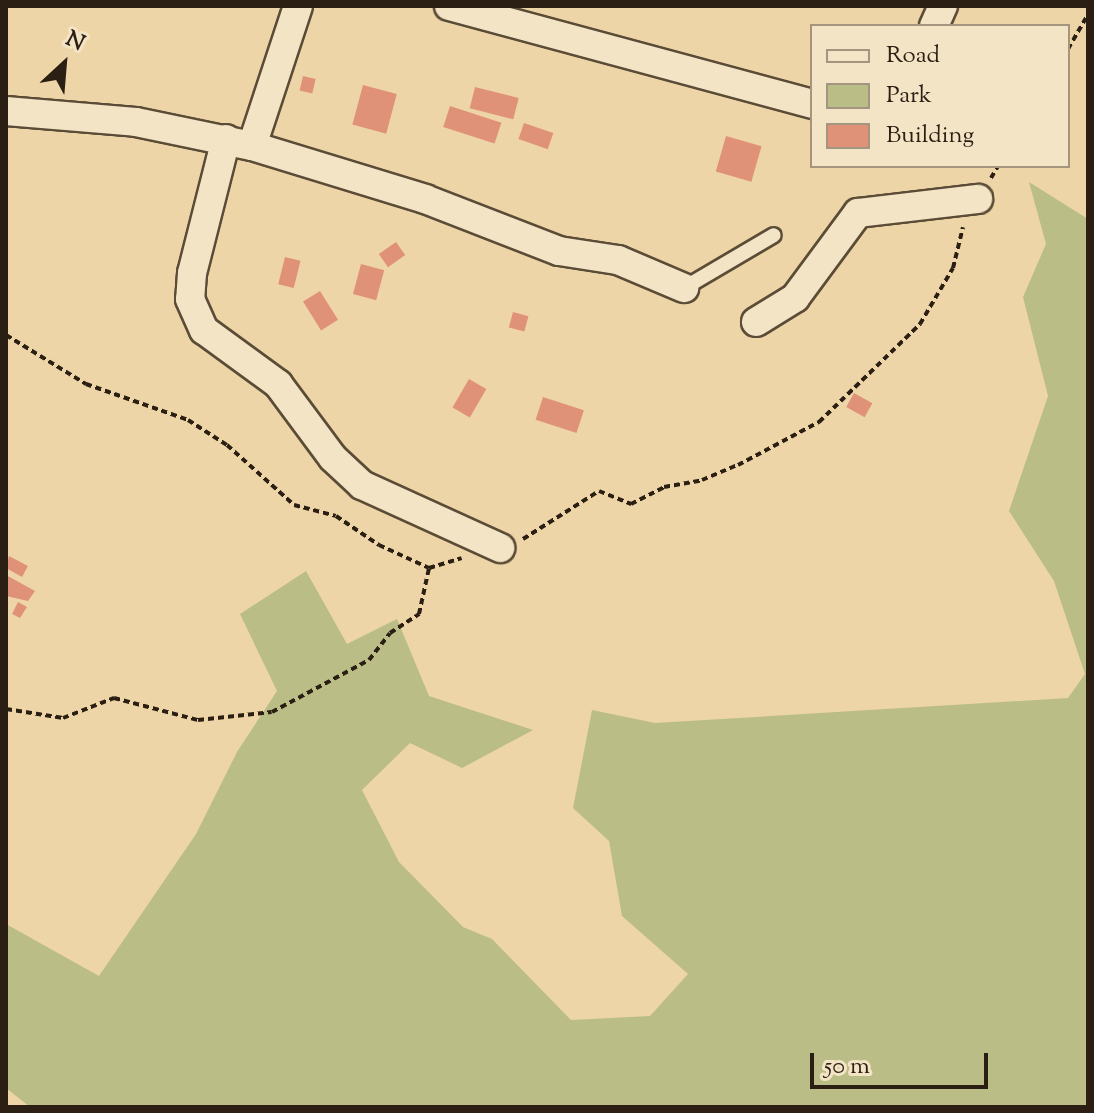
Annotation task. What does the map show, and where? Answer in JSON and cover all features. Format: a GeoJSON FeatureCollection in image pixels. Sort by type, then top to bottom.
{"type":"FeatureCollection","features":[{"type":"Feature","properties":{"kind":"street"},"geometry":{"type":"LineString","coordinates":[[298,6],[239,142],[192,273],[194,316],[204,330],[278,384],[333,458],[362,485],[500,548]]}},
{"type":"Feature","properties":{"kind":"street"},"geometry":{"type":"LineString","coordinates":[[449,6],[810,103]]}},
{"type":"Feature","properties":{"kind":"street"},"geometry":{"type":"LineString","coordinates":[[6,111],[136,122],[239,142],[425,199],[559,251],[618,260],[684,288]]}},
{"type":"Feature","properties":{"kind":"street"},"geometry":{"type":"LineString","coordinates":[[756,322],[795,298],[858,213],[978,199]]}},
{"type":"Feature","properties":{"kind":"lane"},"geometry":{"type":"LineString","coordinates":[[684,288],[774,235]]}},
{"type":"Feature","properties":{"kind":"path"},"geometry":{"type":"LineString","coordinates":[[1070,46],[1088,15]]}},
{"type":"Feature","properties":{"kind":"path"},"geometry":{"type":"LineString","coordinates":[[6,335],[86,384],[188,420],[227,445],[294,505],[336,516],[379,545],[429,568]]}},
{"type":"Feature","properties":{"kind":"green space"},"geometry":{"type":"Polygon","coordinates":[[[1029,182],[1088,219],[1088,1107],[30,1107],[6,1088],[6,924],[99,976],[196,834],[237,752],[277,691],[240,614],[306,571],[347,644],[397,619],[429,696],[533,730],[462,768],[410,743],[362,790],[399,862],[463,927],[492,939],[571,1020],[650,1016],[688,974],[622,916],[609,841],[573,808],[592,710],[655,723],[1068,698],[1085,674],[1054,581],[1009,511],[1048,396],[1023,297],[1046,244],[1029,182]]]}},
{"type":"Feature","properties":{"kind":"building"},"geometry":{"type":"Polygon","coordinates":[[[303,76],[316,79],[312,94],[300,91],[303,76]]]}},
{"type":"Feature","properties":{"kind":"building"},"geometry":{"type":"Polygon","coordinates":[[[363,85],[397,94],[386,134],[352,125],[363,85]]]}},
{"type":"Feature","properties":{"kind":"building"},"geometry":{"type":"Polygon","coordinates":[[[475,87],[519,98],[513,119],[470,108],[475,87]]]}},
{"type":"Feature","properties":{"kind":"building"},"geometry":{"type":"Polygon","coordinates":[[[450,106],[501,123],[495,144],[443,127],[450,106]]]}},
{"type":"Feature","properties":{"kind":"building"},"geometry":{"type":"Polygon","coordinates":[[[524,123],[553,133],[548,149],[518,139],[524,123]]]}},
{"type":"Feature","properties":{"kind":"building"},"geometry":{"type":"Polygon","coordinates":[[[726,136],[762,146],[751,182],[716,172],[726,136]]]}},
{"type":"Feature","properties":{"kind":"building"},"geometry":{"type":"Polygon","coordinates":[[[396,242],[405,255],[388,267],[379,254],[396,242]]]}},
{"type":"Feature","properties":{"kind":"building"},"geometry":{"type":"Polygon","coordinates":[[[285,257],[301,261],[294,288],[278,284],[285,257]]]}},
{"type":"Feature","properties":{"kind":"building"},"geometry":{"type":"Polygon","coordinates":[[[361,264],[384,270],[376,300],[353,294],[361,264]]]}},
{"type":"Feature","properties":{"kind":"building"},"geometry":{"type":"Polygon","coordinates":[[[320,291],[338,320],[321,330],[303,302],[320,291]]]}},
{"type":"Feature","properties":{"kind":"building"},"geometry":{"type":"Polygon","coordinates":[[[513,312],[528,316],[524,332],[509,327],[513,312]]]}},
{"type":"Feature","properties":{"kind":"building"},"geometry":{"type":"Polygon","coordinates":[[[469,379],[486,389],[470,418],[452,408],[469,379]]]}},
{"type":"Feature","properties":{"kind":"building"},"geometry":{"type":"Polygon","coordinates":[[[854,393],[872,403],[865,417],[846,407],[854,393]]]}},
{"type":"Feature","properties":{"kind":"building"},"geometry":{"type":"Polygon","coordinates":[[[543,397],[584,410],[576,433],[536,420],[543,397]]]}},
{"type":"Feature","properties":{"kind":"building"},"geometry":{"type":"Polygon","coordinates":[[[9,556],[28,566],[22,577],[6,568],[9,556]]]}},
{"type":"Feature","properties":{"kind":"building"},"geometry":{"type":"Polygon","coordinates":[[[6,575],[35,591],[28,601],[6,596],[6,575]]]}},
{"type":"Feature","properties":{"kind":"building"},"geometry":{"type":"Polygon","coordinates":[[[18,602],[27,607],[20,618],[12,614],[18,602]]]}}]}
